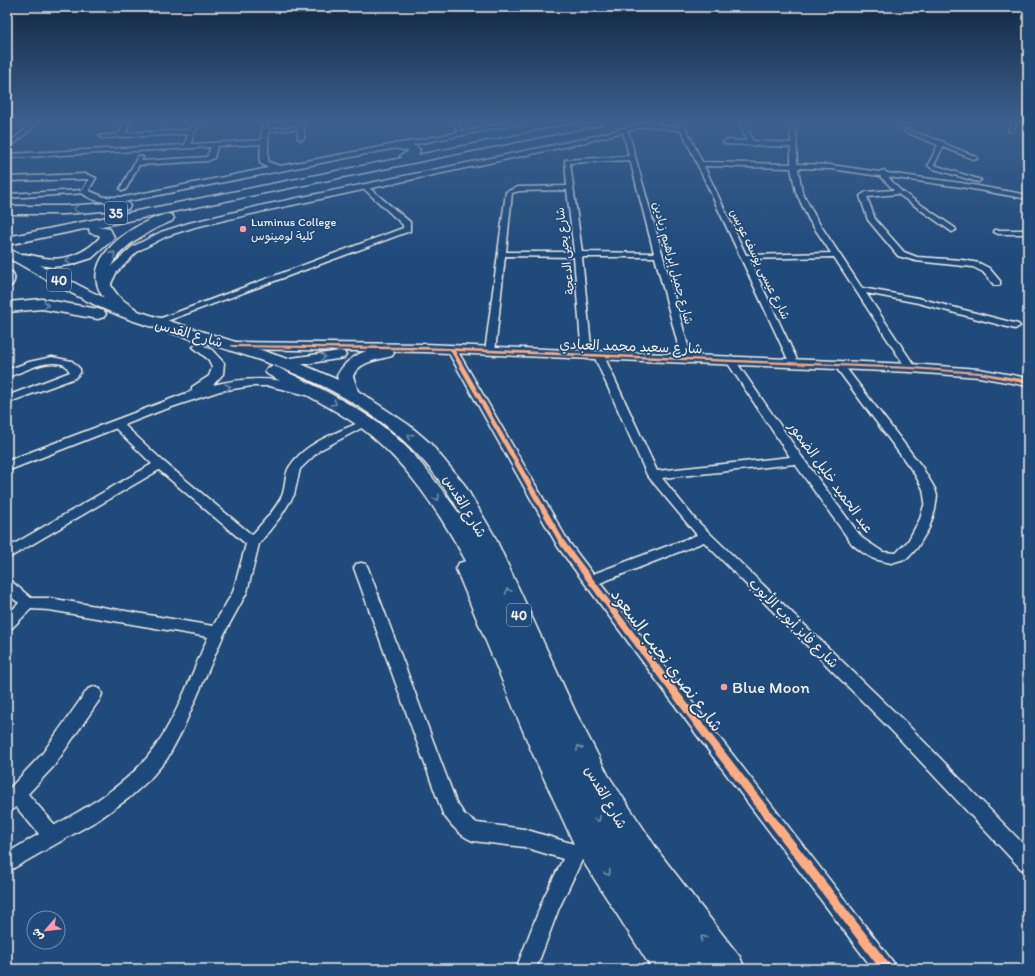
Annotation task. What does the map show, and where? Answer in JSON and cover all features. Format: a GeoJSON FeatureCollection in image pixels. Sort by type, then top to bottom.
{"type":"FeatureCollection","features":[{"type":"Feature","properties":{"kind":"highway","name":"35"},"geometry":{"type":"LineString","coordinates":[[228,195],[333,168]]}},
{"type":"Feature","properties":{"kind":"highway","name":"35"},"geometry":{"type":"LineString","coordinates":[[7,241],[43,231],[368,168]]}},
{"type":"Feature","properties":{"kind":"highway"},"geometry":{"type":"LineString","coordinates":[[7,210],[46,211],[100,208],[228,195]]}},
{"type":"Feature","properties":{"kind":"highway"},"geometry":{"type":"LineString","coordinates":[[136,317],[112,299],[104,288],[102,278],[106,263],[118,247],[137,232],[163,219],[228,195]]}},
{"type":"Feature","properties":{"kind":"highway"},"geometry":{"type":"LineString","coordinates":[[7,213],[46,214],[55,216],[54,221],[43,231]]}},
{"type":"Feature","properties":{"kind":"highway"},"geometry":{"type":"LineString","coordinates":[[13,255],[50,262],[74,261],[89,254],[102,243],[107,236],[105,232],[97,230],[43,231]]}},
{"type":"Feature","properties":{"kind":"highway","name":"35"},"geometry":{"type":"LineString","coordinates":[[7,234],[43,231]]}},
{"type":"Feature","properties":{"kind":"highway","name":"شارع القدس"},"geometry":{"type":"LineString","coordinates":[[13,255],[103,304],[136,317],[233,346],[277,366],[318,394],[366,422],[401,453],[423,463],[454,484],[474,516],[553,693],[584,758],[621,824],[643,858],[728,969]]}},
{"type":"Feature","properties":{"kind":"highway","name":"شارع القدس"},"geometry":{"type":"LineString","coordinates":[[7,268],[19,276],[118,323],[198,347],[320,378],[350,393],[403,429],[479,565],[566,759],[604,828],[629,869],[697,969]]}},
{"type":"Feature","properties":{"kind":"highway"},"geometry":{"type":"LineString","coordinates":[[7,282],[19,276]]}},
{"type":"Feature","properties":{"kind":"highway"},"geometry":{"type":"LineString","coordinates":[[7,307],[42,304],[98,314]]}},
{"type":"Feature","properties":{"kind":"highway"},"geometry":{"type":"LineString","coordinates":[[350,393],[345,376],[351,366],[364,358],[386,353]]}},
{"type":"Feature","properties":{"kind":"highway"},"geometry":{"type":"LineString","coordinates":[[460,531],[459,549],[474,588],[545,750],[583,849],[673,969]]}},
{"type":"Feature","properties":{"kind":"street"},"geometry":{"type":"LineString","coordinates":[[130,190],[137,168]]}},
{"type":"Feature","properties":{"kind":"street"},"geometry":{"type":"LineString","coordinates":[[105,200],[103,196],[130,190],[196,182],[275,168]]}},
{"type":"Feature","properties":{"kind":"street"},"geometry":{"type":"LineString","coordinates":[[104,288],[111,272],[130,253],[175,226],[446,168]]}},
{"type":"Feature","properties":{"kind":"street"},"geometry":{"type":"LineString","coordinates":[[193,216],[229,212],[280,203],[365,187],[453,168]]}},
{"type":"Feature","properties":{"kind":"street","name":"شارع يحيى الدعجة"},"geometry":{"type":"LineString","coordinates":[[568,168],[569,188],[593,356]]}},
{"type":"Feature","properties":{"kind":"street","name":"شارع جميل إبراهيم زيادين"},"geometry":{"type":"LineString","coordinates":[[636,168],[687,360]]}},
{"type":"Feature","properties":{"kind":"street","name":"شارع عيسى يوسف عويس"},"geometry":{"type":"LineString","coordinates":[[701,168],[712,193],[745,257],[794,364]]}},
{"type":"Feature","properties":{"kind":"street"},"geometry":{"type":"LineString","coordinates":[[794,168],[799,192],[813,220],[911,368]]}},
{"type":"Feature","properties":{"kind":"street"},"geometry":{"type":"LineString","coordinates":[[836,168],[961,185],[1028,198]]}},
{"type":"Feature","properties":{"kind":"street"},"geometry":{"type":"LineString","coordinates":[[935,168],[987,182],[961,185]]}},
{"type":"Feature","properties":{"kind":"street"},"geometry":{"type":"LineString","coordinates":[[881,173],[885,171],[907,171]]}},
{"type":"Feature","properties":{"kind":"street"},"geometry":{"type":"LineString","coordinates":[[881,173],[899,192],[952,230]]}},
{"type":"Feature","properties":{"kind":"street"},"geometry":{"type":"LineString","coordinates":[[7,179],[92,177],[85,192]]}},
{"type":"Feature","properties":{"kind":"street"},"geometry":{"type":"LineString","coordinates":[[1003,185],[1028,190]]}},
{"type":"Feature","properties":{"kind":"street"},"geometry":{"type":"LineString","coordinates":[[153,322],[407,229],[407,224],[365,187]]}},
{"type":"Feature","properties":{"kind":"street"},"geometry":{"type":"LineString","coordinates":[[490,352],[508,192],[518,189],[569,188]]}},
{"type":"Feature","properties":{"kind":"street"},"geometry":{"type":"LineString","coordinates":[[85,192],[95,199],[105,200],[130,190]]}},
{"type":"Feature","properties":{"kind":"street"},"geometry":{"type":"LineString","coordinates":[[7,196],[100,191]]}},
{"type":"Feature","properties":{"kind":"street"},"geometry":{"type":"LineString","coordinates":[[899,192],[866,194],[863,196],[872,220],[901,254],[916,259],[971,264],[986,270],[998,283]]}},
{"type":"Feature","properties":{"kind":"street"},"geometry":{"type":"LineString","coordinates":[[998,232],[1028,232]]}},
{"type":"Feature","properties":{"kind":"street"},"geometry":{"type":"LineString","coordinates":[[502,254],[659,255]]}},
{"type":"Feature","properties":{"kind":"street"},"geometry":{"type":"LineString","coordinates":[[745,257],[836,255]]}},
{"type":"Feature","properties":{"kind":"street"},"geometry":{"type":"LineString","coordinates":[[859,290],[895,294],[923,300],[1015,326]]}},
{"type":"Feature","properties":{"kind":"street","name":"شارع سعيد محمد العبادي"},"geometry":{"type":"LineString","coordinates":[[233,346],[450,350],[911,368],[973,372],[1028,382]]}},
{"type":"Feature","properties":{"kind":"street"},"geometry":{"type":"LineString","coordinates":[[177,401],[208,383],[218,372],[219,366],[216,359],[198,347]]}},
{"type":"Feature","properties":{"kind":"street","name":"شارع سعيد محمد العبادي"},"geometry":{"type":"LineString","coordinates":[[277,366],[348,354],[422,353],[450,350]]}},
{"type":"Feature","properties":{"kind":"street","name":"شارع نصري نجيب السعود"},"geometry":{"type":"LineString","coordinates":[[450,350],[555,530],[590,581],[886,969]]}},
{"type":"Feature","properties":{"kind":"street","name":"شارع فايز أيوب الأيوب"},"geometry":{"type":"LineString","coordinates":[[593,356],[653,475],[705,537],[783,611],[905,733],[1028,862]]}},
{"type":"Feature","properties":{"kind":"street"},"geometry":{"type":"LineString","coordinates":[[7,374],[51,360],[59,360],[74,366],[75,369],[75,373],[71,376],[7,400]]}},
{"type":"Feature","properties":{"kind":"street","name":"عبد الحميد خليل الضمور"},"geometry":{"type":"LineString","coordinates":[[732,362],[798,460],[850,532],[866,549],[893,559],[905,554],[912,547],[930,509],[931,502],[929,490],[914,466],[840,366]]}},
{"type":"Feature","properties":{"kind":"street"},"geometry":{"type":"LineString","coordinates":[[7,466],[116,423],[177,401],[226,387],[255,383],[279,383],[318,394]]}},
{"type":"Feature","properties":{"kind":"street"},"geometry":{"type":"LineString","coordinates":[[7,863],[92,814],[123,792],[143,774],[161,753],[176,726],[217,632],[240,592],[253,543],[281,507],[288,495],[294,468],[316,447],[366,422]]}},
{"type":"Feature","properties":{"kind":"street"},"geometry":{"type":"LineString","coordinates":[[116,423],[160,465],[253,543]]}},
{"type":"Feature","properties":{"kind":"street"},"geometry":{"type":"LineString","coordinates":[[653,475],[727,466],[798,460]]}},
{"type":"Feature","properties":{"kind":"street"},"geometry":{"type":"LineString","coordinates":[[7,554],[160,465]]}},
{"type":"Feature","properties":{"kind":"street"},"geometry":{"type":"LineString","coordinates":[[590,581],[705,537]]}},
{"type":"Feature","properties":{"kind":"street"},"geometry":{"type":"LineString","coordinates":[[361,568],[449,808],[458,820],[473,832],[524,838],[583,849],[551,904],[526,969]]}},
{"type":"Feature","properties":{"kind":"street"},"geometry":{"type":"LineString","coordinates":[[7,586],[28,603],[78,608],[217,632]]}},
{"type":"Feature","properties":{"kind":"street"},"geometry":{"type":"LineString","coordinates":[[7,624],[28,603]]}},
{"type":"Feature","properties":{"kind":"street"},"geometry":{"type":"LineString","coordinates":[[52,836],[12,799],[48,760],[94,694]]}},
{"type":"Feature","properties":{"kind":"cycle path"},"geometry":{"type":"LineString","coordinates":[[233,346],[425,348],[911,368],[979,373],[1028,382]]}},
{"type":"Feature","properties":{"kind":"cycle path"},"geometry":{"type":"LineString","coordinates":[[452,350],[563,544],[711,741],[886,969]]}},
{"type":"Feature","properties":{"kind":"place","name":"Luminus College كلية لومينوس"},"geometry":{"type":"Point","coordinates":[243,229]}},
{"type":"Feature","properties":{"kind":"place","name":"Blue Moon"},"geometry":{"type":"Point","coordinates":[724,687]}}]}
